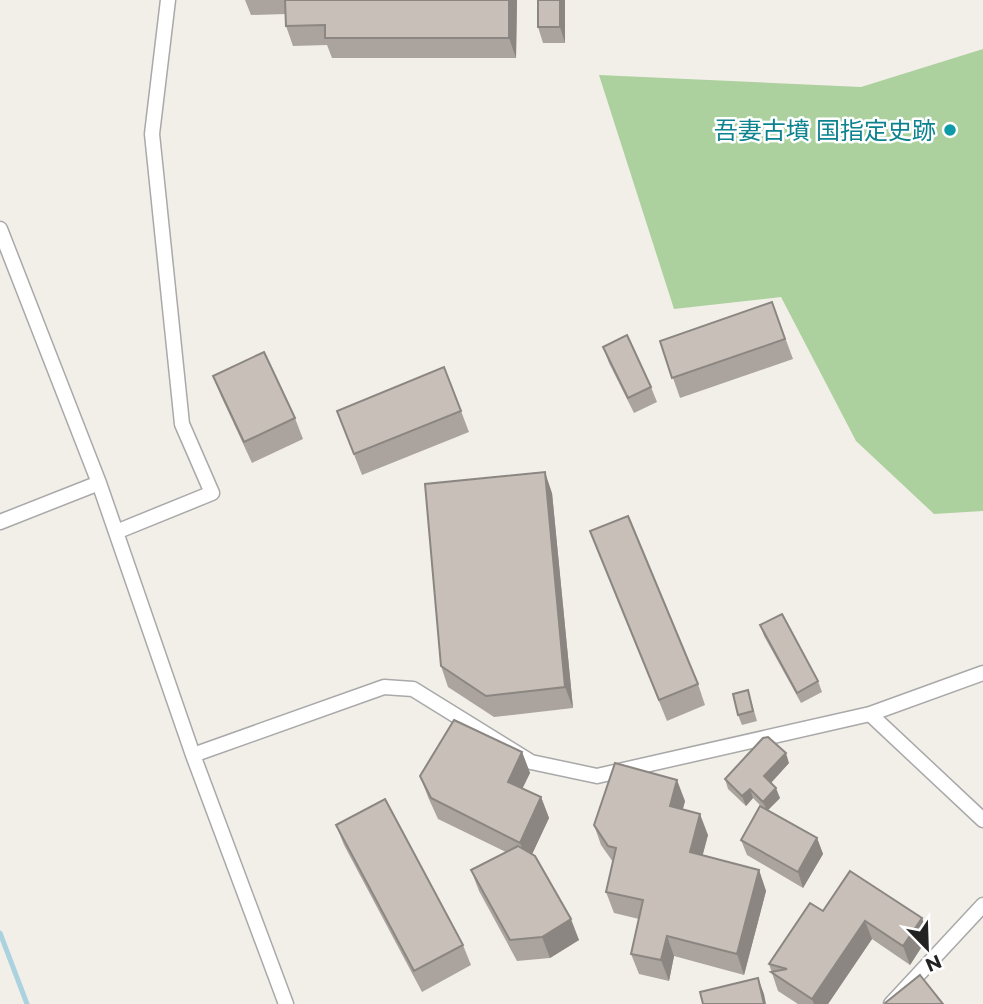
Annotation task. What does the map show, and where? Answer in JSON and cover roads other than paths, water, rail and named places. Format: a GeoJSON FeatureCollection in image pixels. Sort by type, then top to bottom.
{"type":"FeatureCollection","features":[{"type":"Feature","properties":{"kind":"street"},"geometry":{"type":"LineString","coordinates":[[116,532],[212,494],[182,424],[152,134],[168,0]]}},
{"type":"Feature","properties":{"kind":"street"},"geometry":{"type":"LineString","coordinates":[[0,229],[99,483],[193,755],[286,1004]]}},
{"type":"Feature","properties":{"kind":"street"},"geometry":{"type":"LineString","coordinates":[[0,522],[99,483]]}},
{"type":"Feature","properties":{"kind":"street"},"geometry":{"type":"LineString","coordinates":[[193,755],[384,687],[413,690],[531,762],[597,776],[870,715],[983,673]]}},
{"type":"Feature","properties":{"kind":"street"},"geometry":{"type":"LineString","coordinates":[[870,715],[983,820]]}},
{"type":"Feature","properties":{"kind":"street"},"geometry":{"type":"LineString","coordinates":[[891,1004],[983,905]]}},
{"type":"Feature","properties":{"kind":"waterway"},"geometry":{"type":"LineString","coordinates":[[0,933],[27,1004]]}},
{"type":"Feature","properties":{"kind":"place","name":"吾妻古墳 国指定史跡"},"geometry":{"type":"Point","coordinates":[950,130]}}]}
